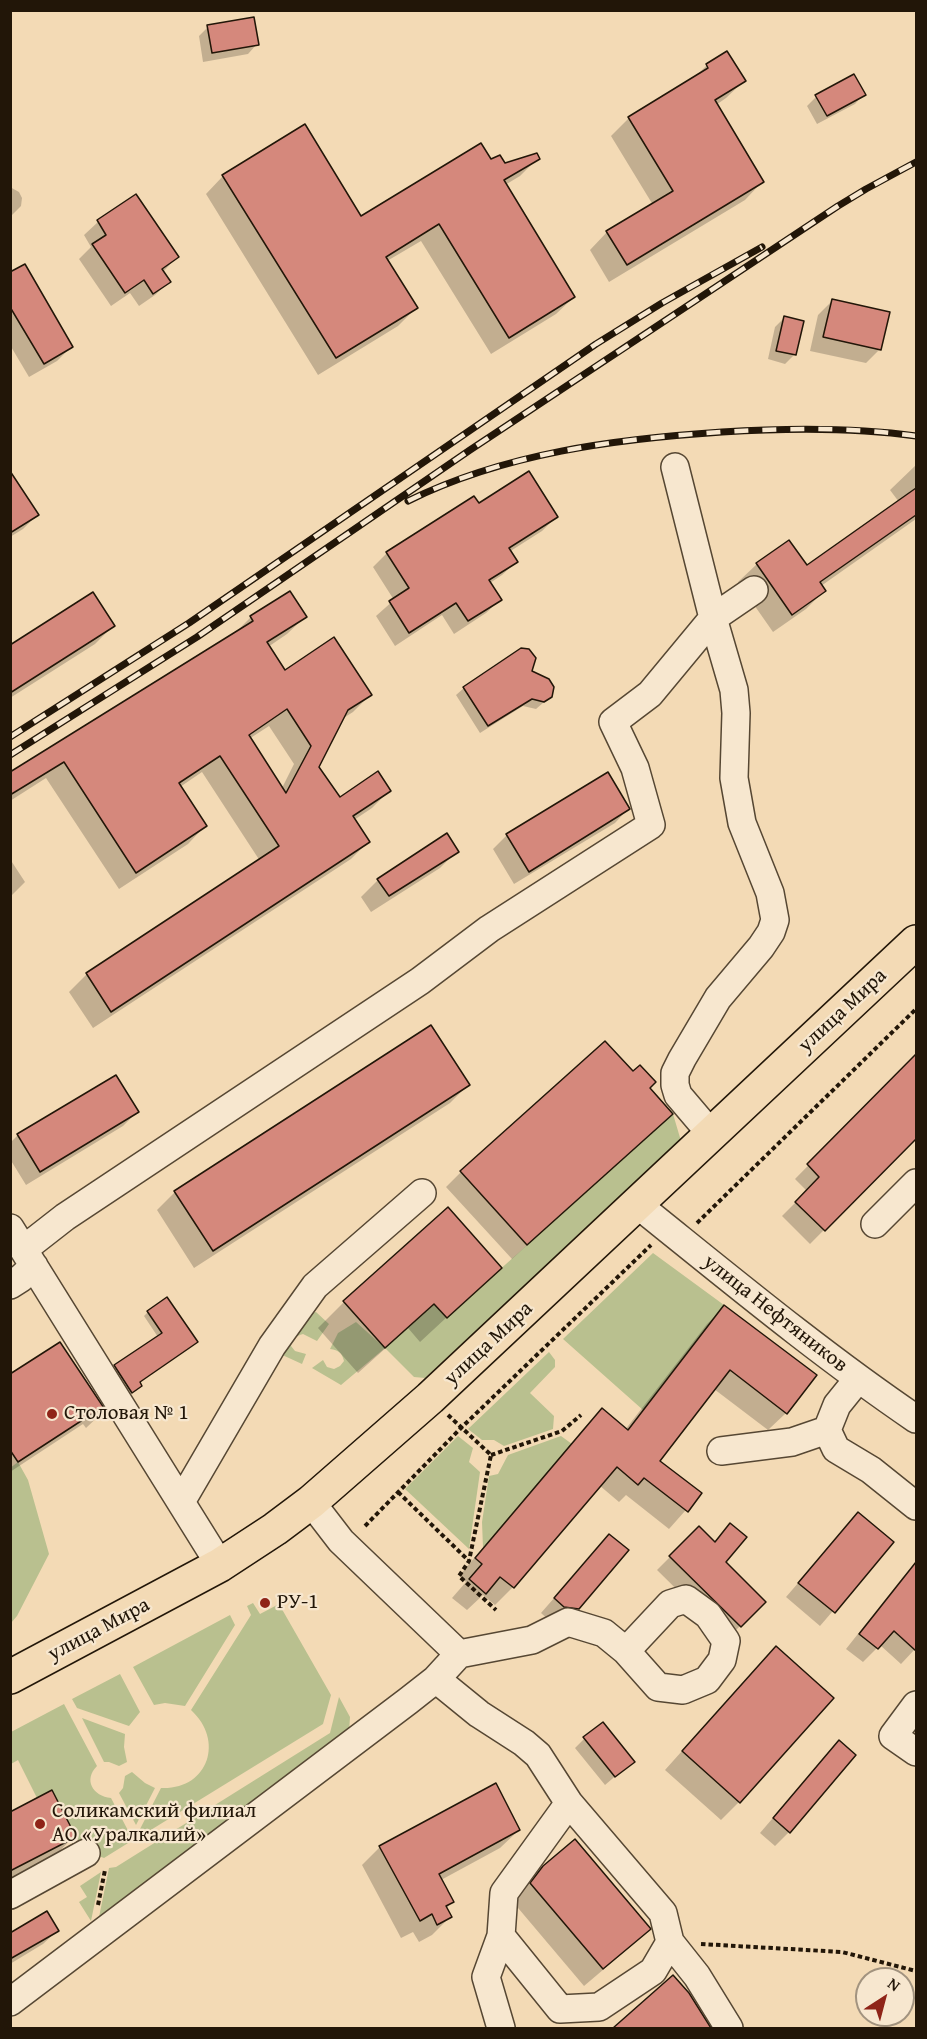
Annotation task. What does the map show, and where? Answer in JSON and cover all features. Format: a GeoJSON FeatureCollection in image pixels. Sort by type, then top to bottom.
{"type":"FeatureCollection","features":[{"type":"Feature","properties":{"kind":"highway","name":"улица Мира"},"geometry":{"type":"LineString","coordinates":[[10,1677],[220,1565],[267,1535],[311,1502],[430,1398],[916,942]]}},
{"type":"Feature","properties":{"kind":"street"},"geometry":{"type":"LineString","coordinates":[[675,467],[712,618],[734,690],[736,713],[734,778],[742,823],[770,893],[775,920],[771,932],[761,947],[718,998],[675,1073],[678,1095],[712,1135]]}},
{"type":"Feature","properties":{"kind":"street"},"geometry":{"type":"LineString","coordinates":[[10,1285],[23,1248],[65,1217],[420,981],[489,929],[651,825],[635,768],[613,722],[650,694],[712,618],[754,591]]}},
{"type":"Feature","properties":{"kind":"street"},"geometry":{"type":"LineString","coordinates":[[875,1224],[916,1183]]}},
{"type":"Feature","properties":{"kind":"street"},"geometry":{"type":"LineString","coordinates":[[181,1502],[272,1346],[315,1286],[422,1193]]}},
{"type":"Feature","properties":{"kind":"street","name":"улица Нефтяников"},"geometry":{"type":"LineString","coordinates":[[638,1205],[791,1328],[916,1419]]}},
{"type":"Feature","properties":{"kind":"street"},"geometry":{"type":"LineString","coordinates":[[23,1248],[220,1565]]}},
{"type":"Feature","properties":{"kind":"street"},"geometry":{"type":"LineString","coordinates":[[858,1379],[837,1405],[827,1430],[836,1449],[871,1470],[916,1506]]}},
{"type":"Feature","properties":{"kind":"street"},"geometry":{"type":"LineString","coordinates":[[721,1451],[792,1442],[827,1430]]}},
{"type":"Feature","properties":{"kind":"street"},"geometry":{"type":"LineString","coordinates":[[311,1502],[341,1541],[459,1654]]}},
{"type":"Feature","properties":{"kind":"street"},"geometry":{"type":"LineString","coordinates":[[10,2002],[436,1678],[459,1654],[532,1640],[568,1622],[604,1633],[626,1651]]}},
{"type":"Feature","properties":{"kind":"street"},"geometry":{"type":"LineString","coordinates":[[436,1678],[479,1714],[524,1743],[538,1755],[569,1803],[663,1913],[670,1942],[697,1976],[729,2028]]}},
{"type":"Feature","properties":{"kind":"street"},"geometry":{"type":"LineString","coordinates":[[916,1705],[893,1736],[916,1752]]}},
{"type":"Feature","properties":{"kind":"street"},"geometry":{"type":"LineString","coordinates":[[501,2028],[486,1977],[501,1936],[504,1893],[569,1803]]}},
{"type":"Feature","properties":{"kind":"street"},"geometry":{"type":"LineString","coordinates":[[10,1895],[86,1854]]}},
{"type":"Feature","properties":{"kind":"street"},"geometry":{"type":"LineString","coordinates":[[501,1936],[560,2009],[599,2007],[653,1971],[670,1942]]}},
{"type":"Feature","properties":{"kind":"path"},"geometry":{"type":"LineString","coordinates":[[365,1526],[461,1428],[668,1229],[698,1223],[916,1009]]}},
{"type":"Feature","properties":{"kind":"path"},"geometry":{"type":"LineString","coordinates":[[430,1398],[491,1455]]}},
{"type":"Feature","properties":{"kind":"path"},"geometry":{"type":"LineString","coordinates":[[491,1455],[562,1431],[581,1415]]}},
{"type":"Feature","properties":{"kind":"path"},"geometry":{"type":"LineString","coordinates":[[491,1455],[469,1561],[459,1576],[496,1610]]}},
{"type":"Feature","properties":{"kind":"path"},"geometry":{"type":"LineString","coordinates":[[398,1492],[469,1561]]}},
{"type":"Feature","properties":{"kind":"path"},"geometry":{"type":"LineString","coordinates":[[670,1942],[842,1952],[916,1971]]}},
{"type":"Feature","properties":{"kind":"green space"},"geometry":{"type":"Polygon","coordinates":[[[673,1114],[681,1141],[425,1378],[414,1377],[385,1348],[434,1304],[447,1317],[673,1114]]]}},
{"type":"Feature","properties":{"kind":"green space"},"geometry":{"type":"Polygon","coordinates":[[[653,1253],[724,1305],[643,1410],[563,1339],[653,1253]]]}},
{"type":"Feature","properties":{"kind":"green space"},"geometry":{"type":"Polygon","coordinates":[[[316,1312],[329,1324],[317,1341],[303,1334],[293,1340],[291,1346],[295,1351],[306,1354],[302,1364],[278,1353],[305,1314],[316,1312]]]}},
{"type":"Feature","properties":{"kind":"green space"},"geometry":{"type":"Polygon","coordinates":[[[356,1322],[385,1348],[341,1385],[312,1368],[323,1360],[327,1367],[334,1369],[340,1366],[344,1361],[340,1352],[330,1349],[338,1333],[356,1322]]]}},
{"type":"Feature","properties":{"kind":"green space"},"geometry":{"type":"Polygon","coordinates":[[[549,1352],[555,1360],[555,1367],[530,1393],[554,1416],[553,1429],[504,1446],[494,1440],[482,1440],[468,1429],[549,1352]]]}},
{"type":"Feature","properties":{"kind":"green space"},"geometry":{"type":"Polygon","coordinates":[[[458,1436],[473,1448],[469,1462],[480,1472],[469,1549],[405,1489],[458,1436]]]}},
{"type":"Feature","properties":{"kind":"green space"},"geometry":{"type":"Polygon","coordinates":[[[561,1436],[572,1444],[483,1548],[482,1522],[489,1476],[498,1474],[508,1455],[561,1436]]]}},
{"type":"Feature","properties":{"kind":"green space"},"geometry":{"type":"Polygon","coordinates":[[[18,1462],[28,1480],[49,1554],[17,1616],[11,1623],[10,1468],[18,1462]]]}},
{"type":"Feature","properties":{"kind":"green space"},"geometry":{"type":"Polygon","coordinates":[[[253,1603],[260,1614],[279,1604],[331,1695],[323,1724],[141,1836],[139,1831],[161,1788],[177,1786],[190,1781],[200,1772],[206,1761],[209,1749],[207,1736],[201,1722],[191,1710],[251,1615],[247,1606],[253,1603]]]}},
{"type":"Feature","properties":{"kind":"green space"},"geometry":{"type":"Polygon","coordinates":[[[230,1615],[235,1625],[185,1706],[165,1703],[154,1705],[133,1667],[230,1615]]]}},
{"type":"Feature","properties":{"kind":"green space"},"geometry":{"type":"Polygon","coordinates":[[[120,1674],[140,1712],[129,1726],[77,1708],[72,1699],[120,1674]]]}},
{"type":"Feature","properties":{"kind":"green space"},"geometry":{"type":"Polygon","coordinates":[[[339,1697],[350,1717],[349,1732],[98,1922],[109,1868],[116,1867],[330,1733],[339,1697]]]}},
{"type":"Feature","properties":{"kind":"green space"},"geometry":{"type":"Polygon","coordinates":[[[64,1704],[97,1766],[91,1777],[92,1786],[99,1794],[111,1798],[133,1840],[104,1858],[83,1850],[52,1790],[37,1798],[18,1760],[11,1764],[11,1732],[64,1704]]]}},
{"type":"Feature","properties":{"kind":"green space"},"geometry":{"type":"Polygon","coordinates":[[[82,1718],[125,1734],[124,1747],[127,1762],[119,1766],[104,1762],[82,1718]]]}},
{"type":"Feature","properties":{"kind":"green space"},"geometry":{"type":"Polygon","coordinates":[[[132,1772],[155,1788],[136,1825],[119,1793],[123,1788],[125,1776],[132,1772]]]}},
{"type":"Feature","properties":{"kind":"green space"},"geometry":{"type":"Polygon","coordinates":[[[101,1872],[91,1921],[79,1902],[87,1897],[80,1886],[101,1872]]]}},
{"type":"Feature","properties":{"kind":"building"},"geometry":{"type":"Polygon","coordinates":[[[254,17],[259,45],[212,53],[207,25],[254,17]]]}},
{"type":"Feature","properties":{"kind":"building"},"geometry":{"type":"Polygon","coordinates":[[[727,51],[746,81],[715,100],[764,182],[627,265],[606,231],[673,191],[628,117],[708,68],[706,64],[727,51]]]}},
{"type":"Feature","properties":{"kind":"building"},"geometry":{"type":"Polygon","coordinates":[[[854,74],[866,95],[827,116],[815,95],[854,74]]]}},
{"type":"Feature","properties":{"kind":"building"},"geometry":{"type":"Polygon","coordinates":[[[305,124],[361,216],[481,143],[491,159],[500,155],[505,163],[537,153],[540,159],[504,180],[575,297],[509,338],[439,224],[386,257],[418,308],[336,358],[222,175],[305,124]]]}},
{"type":"Feature","properties":{"kind":"building"},"geometry":{"type":"Polygon","coordinates":[[[136,194],[179,257],[162,269],[171,282],[153,294],[144,280],[125,293],[92,244],[106,235],[97,220],[136,194]]]}},
{"type":"Feature","properties":{"kind":"building"},"geometry":{"type":"Polygon","coordinates":[[[25,264],[73,347],[44,364],[10,307],[10,272],[25,264]]]}},
{"type":"Feature","properties":{"kind":"building"},"geometry":{"type":"Polygon","coordinates":[[[832,299],[890,312],[881,350],[823,337],[832,299]]]}},
{"type":"Feature","properties":{"kind":"building"},"geometry":{"type":"Polygon","coordinates":[[[784,316],[804,321],[796,355],[776,351],[784,316]]]}},
{"type":"Feature","properties":{"kind":"building"},"geometry":{"type":"Polygon","coordinates":[[[10,471],[39,515],[10,533],[10,471]]]}},
{"type":"Feature","properties":{"kind":"building"},"geometry":{"type":"Polygon","coordinates":[[[529,471],[558,517],[509,548],[518,562],[489,580],[502,600],[468,621],[456,603],[409,633],[389,601],[409,588],[386,552],[474,496],[479,503],[529,471]]]}},
{"type":"Feature","properties":{"kind":"building"},"geometry":{"type":"Polygon","coordinates":[[[916,488],[916,515],[820,582],[826,591],[792,615],[756,563],[789,540],[807,565],[916,488]]]}},
{"type":"Feature","properties":{"kind":"building"},"geometry":{"type":"Polygon","coordinates":[[[290,591],[307,617],[267,642],[285,670],[334,637],[372,695],[348,710],[319,767],[340,797],[378,771],[391,791],[353,816],[370,842],[111,1012],[86,973],[279,846],[220,756],[179,783],[207,826],[136,873],[64,762],[10,795],[10,772],[253,621],[250,616],[290,591]],[[287,709],[249,735],[286,793],[311,746],[287,709]]]}},
{"type":"Feature","properties":{"kind":"building"},"geometry":{"type":"Polygon","coordinates":[[[93,592],[115,626],[10,693],[10,645],[93,592]]]}},
{"type":"Feature","properties":{"kind":"building"},"geometry":{"type":"Polygon","coordinates":[[[521,648],[529,649],[536,658],[532,671],[549,679],[554,687],[552,697],[544,702],[532,699],[488,726],[463,687],[521,648]]]}},
{"type":"Feature","properties":{"kind":"building"},"geometry":{"type":"Polygon","coordinates":[[[608,772],[630,809],[529,872],[506,834],[608,772]]]}},
{"type":"Feature","properties":{"kind":"building"},"geometry":{"type":"Polygon","coordinates":[[[447,833],[459,852],[389,896],[377,879],[447,833]]]}},
{"type":"Feature","properties":{"kind":"building"},"geometry":{"type":"Polygon","coordinates":[[[431,1025],[470,1085],[213,1251],[174,1191],[431,1025]]]}},
{"type":"Feature","properties":{"kind":"building"},"geometry":{"type":"Polygon","coordinates":[[[605,1041],[633,1071],[640,1065],[656,1082],[650,1088],[673,1114],[527,1245],[460,1171],[605,1041]]]}},
{"type":"Feature","properties":{"kind":"building"},"geometry":{"type":"Polygon","coordinates":[[[916,1054],[916,1139],[825,1231],[795,1202],[819,1177],[807,1164],[916,1054]]]}},
{"type":"Feature","properties":{"kind":"building"},"geometry":{"type":"Polygon","coordinates":[[[116,1075],[139,1112],[40,1172],[17,1134],[116,1075]]]}},
{"type":"Feature","properties":{"kind":"building"},"geometry":{"type":"Polygon","coordinates":[[[448,1207],[502,1268],[447,1318],[434,1304],[385,1348],[343,1301],[448,1207]]]}},
{"type":"Feature","properties":{"kind":"building"},"geometry":{"type":"Polygon","coordinates":[[[167,1297],[198,1342],[140,1382],[142,1386],[132,1393],[114,1365],[162,1333],[147,1311],[167,1297]]]}},
{"type":"Feature","properties":{"kind":"building"},"geometry":{"type":"Polygon","coordinates":[[[724,1305],[817,1375],[787,1414],[730,1370],[660,1461],[702,1493],[688,1512],[644,1478],[638,1485],[617,1467],[514,1588],[500,1577],[486,1594],[469,1579],[482,1564],[475,1558],[602,1408],[628,1430],[724,1305]]]}},
{"type":"Feature","properties":{"kind":"building"},"geometry":{"type":"Polygon","coordinates":[[[60,1342],[106,1411],[104,1412],[101,1408],[18,1462],[10,1450],[10,1374],[60,1342]]]}},
{"type":"Feature","properties":{"kind":"building"},"geometry":{"type":"Polygon","coordinates":[[[858,1512],[894,1542],[835,1613],[798,1583],[858,1512]]]}},
{"type":"Feature","properties":{"kind":"building"},"geometry":{"type":"Polygon","coordinates":[[[730,1523],[747,1537],[726,1562],[766,1602],[741,1627],[669,1556],[699,1526],[715,1542],[730,1523]]]}},
{"type":"Feature","properties":{"kind":"building"},"geometry":{"type":"Polygon","coordinates":[[[609,1534],[629,1550],[579,1609],[564,1607],[554,1598],[609,1534]]]}},
{"type":"Feature","properties":{"kind":"building"},"geometry":{"type":"Polygon","coordinates":[[[916,1562],[916,1651],[894,1631],[878,1649],[859,1634],[916,1562]]]}},
{"type":"Feature","properties":{"kind":"building"},"geometry":{"type":"Polygon","coordinates":[[[776,1646],[834,1698],[740,1803],[682,1751],[776,1646]]]}},
{"type":"Feature","properties":{"kind":"building"},"geometry":{"type":"Polygon","coordinates":[[[603,1722],[635,1762],[615,1777],[583,1737],[603,1722]]]}},
{"type":"Feature","properties":{"kind":"building"},"geometry":{"type":"Polygon","coordinates":[[[839,1740],[856,1755],[790,1833],[773,1818],[839,1740]]]}},
{"type":"Feature","properties":{"kind":"building"},"geometry":{"type":"Polygon","coordinates":[[[496,1783],[520,1830],[439,1874],[454,1902],[446,1906],[452,1917],[437,1925],[432,1914],[420,1921],[379,1846],[496,1783]]]}},
{"type":"Feature","properties":{"kind":"building","name":"Соликамский филиал АО «Уралкалий»"},"geometry":{"type":"Polygon","coordinates":[[[52,1790],[76,1837],[10,1871],[10,1812],[52,1790]]]}},
{"type":"Feature","properties":{"kind":"building"},"geometry":{"type":"Polygon","coordinates":[[[575,1839],[651,1929],[603,1969],[530,1883],[543,1866],[575,1839]]]}},
{"type":"Feature","properties":{"kind":"building"},"geometry":{"type":"Polygon","coordinates":[[[47,1911],[59,1931],[10,1959],[10,1933],[47,1911]]]}},
{"type":"Feature","properties":{"kind":"building"},"geometry":{"type":"Polygon","coordinates":[[[673,1975],[689,1993],[711,2028],[613,2028],[673,1975]]]}},
{"type":"Feature","properties":{"kind":"railway"},"geometry":{"type":"LineString","coordinates":[[10,755],[197,637],[470,450],[838,206],[916,162]]}},
{"type":"Feature","properties":{"kind":"railway"},"geometry":{"type":"LineString","coordinates":[[10,737],[189,623],[596,344],[662,303],[762,247]]}},
{"type":"Feature","properties":{"kind":"railway"},"geometry":{"type":"LineString","coordinates":[[408,501],[483,471],[561,451],[601,444],[682,435],[795,429],[868,431],[916,436]]}},
{"type":"Feature","properties":{"kind":"place","name":"Столовая № 1"},"geometry":{"type":"Point","coordinates":[52,1414]}},
{"type":"Feature","properties":{"kind":"place","name":"РУ-1"},"geometry":{"type":"Point","coordinates":[265,1603]}},
{"type":"Feature","properties":{"kind":"place","name":"Соликамский филиал АО «Уралкалий»"},"geometry":{"type":"Point","coordinates":[40,1824]}}]}
